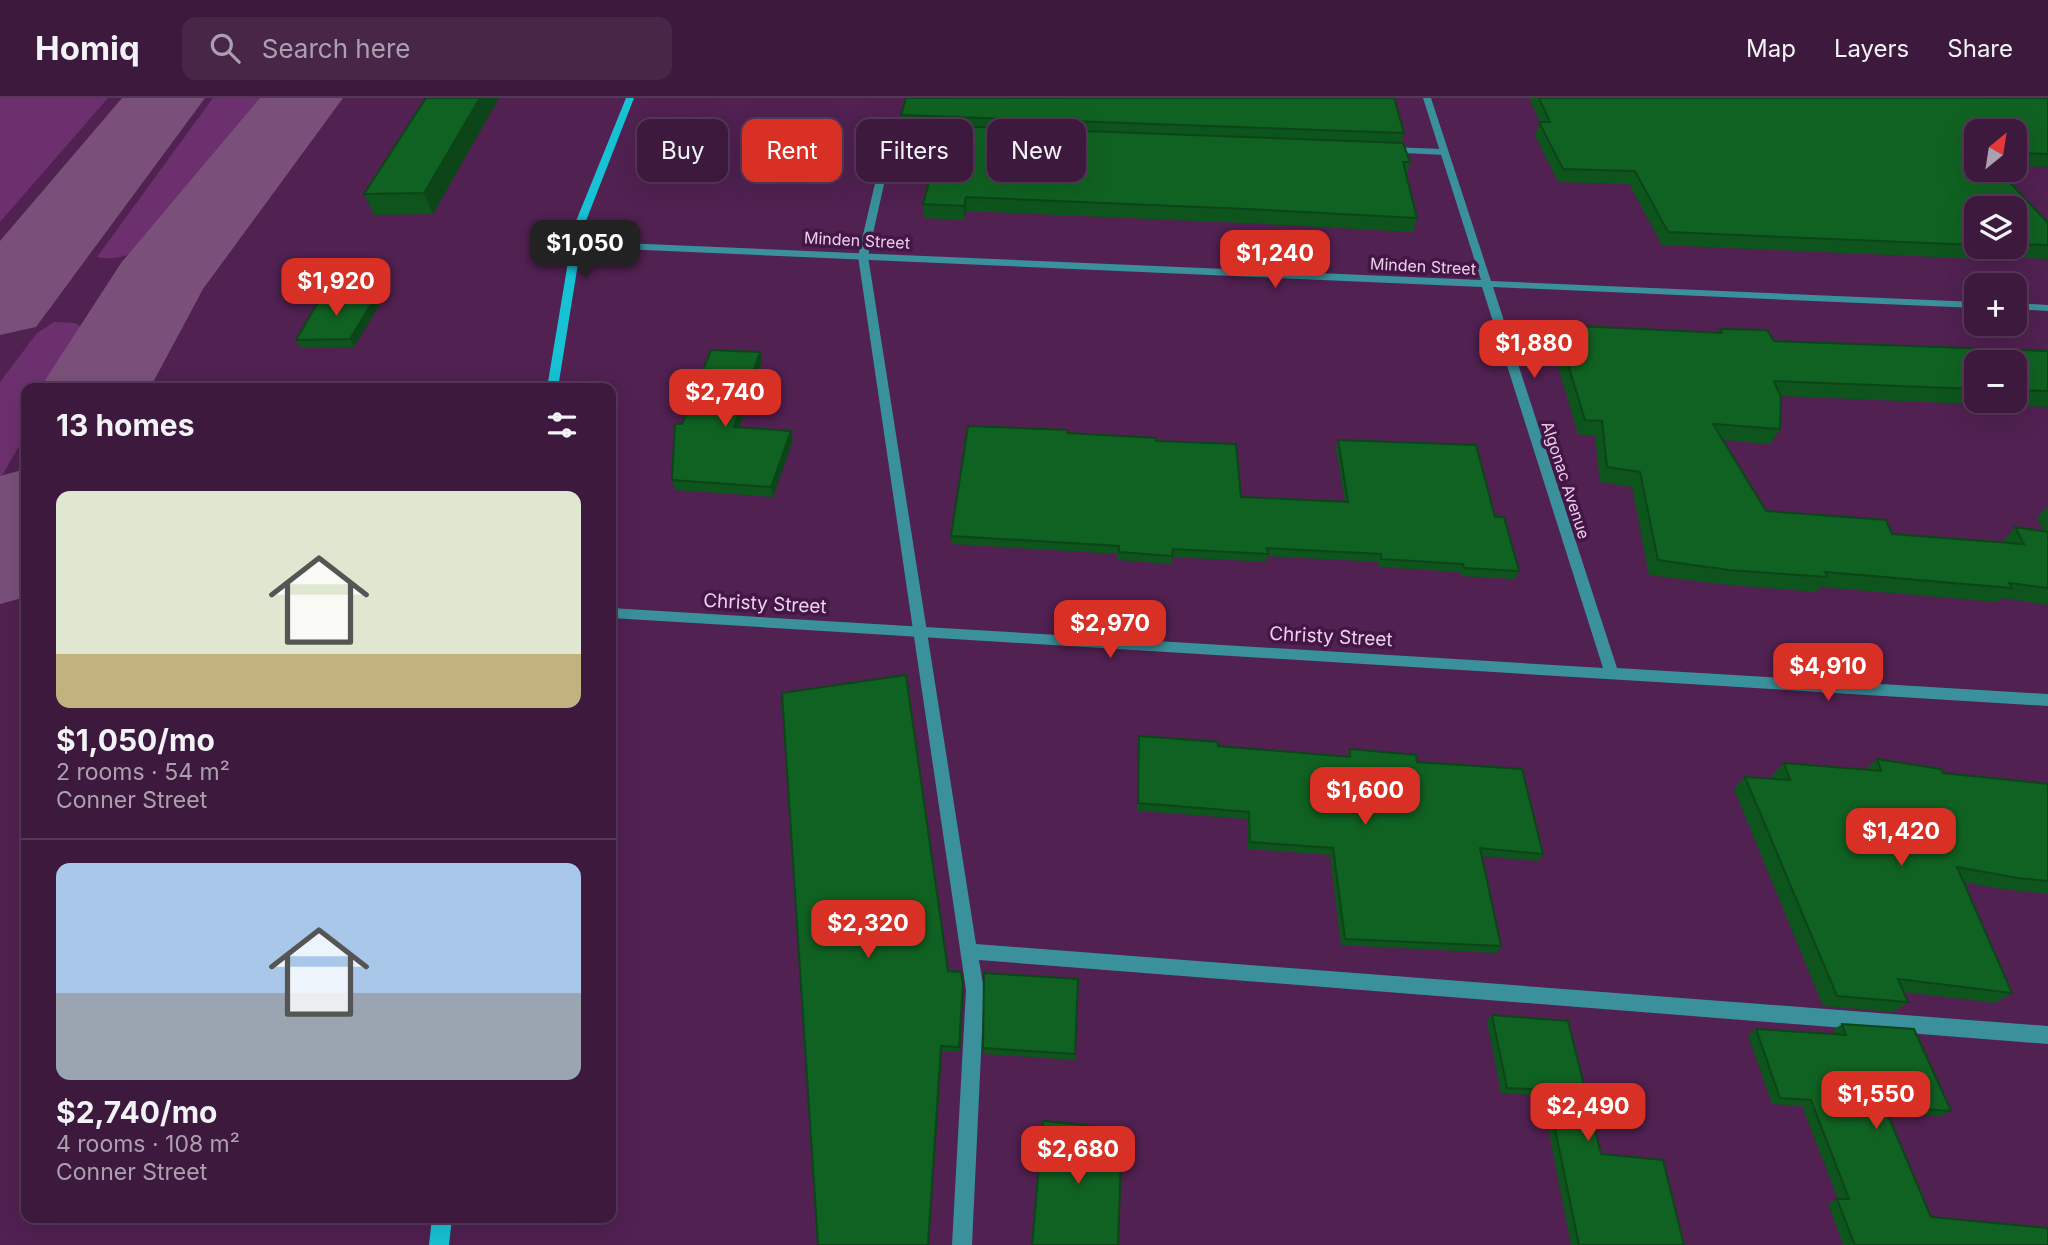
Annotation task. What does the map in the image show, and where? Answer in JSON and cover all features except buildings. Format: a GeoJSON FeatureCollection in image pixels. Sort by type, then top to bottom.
{"type":"FeatureCollection","features":[{"type":"Feature","properties":{"kind":"main road"},"geometry":{"type":"LineString","coordinates":[[553,383],[579,226],[630,98]]}},
{"type":"Feature","properties":{"kind":"main road"},"geometry":{"type":"LineString","coordinates":[[439,1245],[441,1223]]}},
{"type":"Feature","properties":{"kind":"street","name":"Algonac Avenue"},"geometry":{"type":"LineString","coordinates":[[1427,98],[1611,671]]}},
{"type":"Feature","properties":{"kind":"street"},"geometry":{"type":"LineString","coordinates":[[1375,149],[1444,152]]}},
{"type":"Feature","properties":{"kind":"street"},"geometry":{"type":"LineString","coordinates":[[880,182],[863,256],[975,990],[962,1245]]}},
{"type":"Feature","properties":{"kind":"street","name":"Minden Street"},"geometry":{"type":"LineString","coordinates":[[576,244],[1964,304]]}},
{"type":"Feature","properties":{"kind":"street"},"geometry":{"type":"LineString","coordinates":[[2027,307],[2048,308]]}},
{"type":"Feature","properties":{"kind":"street","name":"Christy Street"},"geometry":{"type":"LineString","coordinates":[[616,613],[1611,671],[2048,700]]}},
{"type":"Feature","properties":{"kind":"street"},"geometry":{"type":"LineString","coordinates":[[969,951],[2048,1035]]}},
{"type":"Feature","properties":{"kind":"shaded area"},"geometry":{"type":"Polygon","coordinates":[[[0,98],[108,98],[0,222],[0,98]]]}},
{"type":"Feature","properties":{"kind":"shaded area"},"geometry":{"type":"Polygon","coordinates":[[[213,98],[270,98],[153,239],[128,255],[97,257],[213,98]]]}},
{"type":"Feature","properties":{"kind":"shaded area"},"geometry":{"type":"Polygon","coordinates":[[[54,322],[75,323],[84,329],[85,334],[56,383],[21,383],[21,443],[0,479],[0,382],[37,333],[54,322]]]}},
{"type":"Feature","properties":{"kind":"taxiway"},"geometry":{"type":"LineString","coordinates":[[0,305],[165,98]]}},
{"type":"Feature","properties":{"kind":"taxiway"},"geometry":{"type":"LineString","coordinates":[[98,383],[156,284],[303,98]]}},
{"type":"Feature","properties":{"kind":"taxiway"},"geometry":{"type":"LineString","coordinates":[[0,559],[21,520]]}}]}
